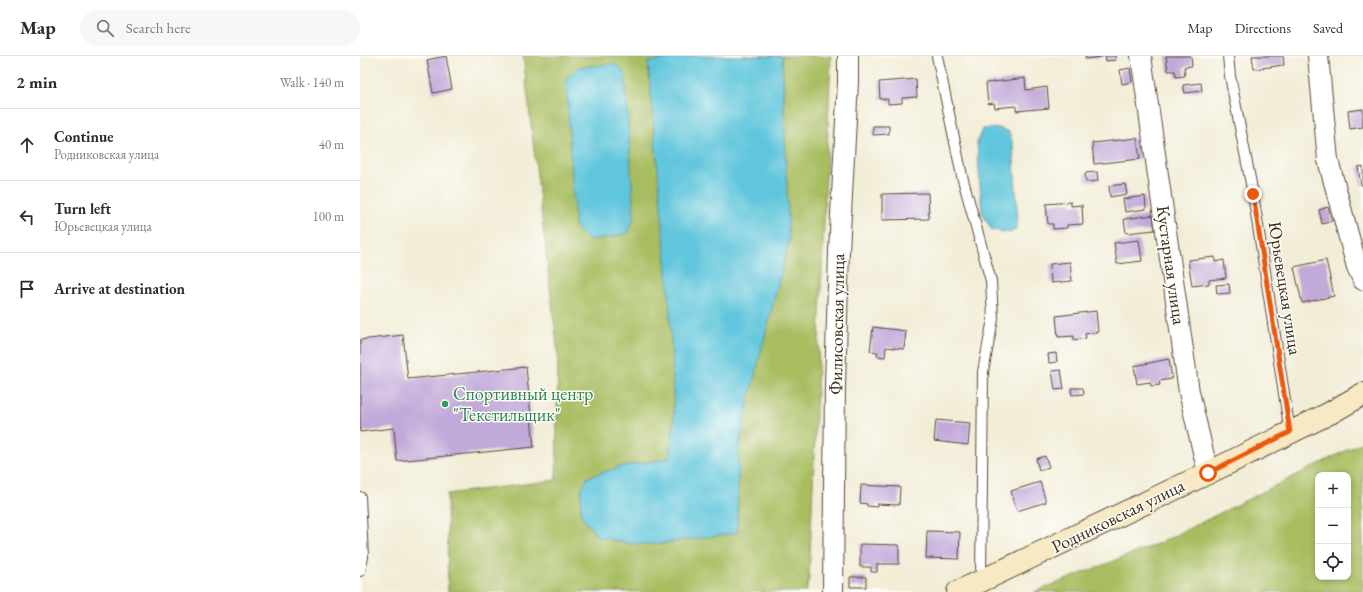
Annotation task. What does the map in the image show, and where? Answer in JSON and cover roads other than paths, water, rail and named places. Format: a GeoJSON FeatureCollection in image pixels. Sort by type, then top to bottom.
{"type":"FeatureCollection","features":[{"type":"Feature","properties":{"kind":"main road","name":"Родниковская улица"},"geometry":{"type":"LineString","coordinates":[[958,592],[982,582],[1208,473],[1330,413],[1363,394]]}},
{"type":"Feature","properties":{"kind":"street","name":"Филисовская улица"},"geometry":{"type":"LineString","coordinates":[[834,592],[837,299],[848,56]]}},
{"type":"Feature","properties":{"kind":"street","name":"Кустарная улица"},"geometry":{"type":"LineString","coordinates":[[1141,56],[1190,392],[1208,473]]}},
{"type":"Feature","properties":{"kind":"street"},"geometry":{"type":"LineString","coordinates":[[1318,56],[1328,160],[1357,267],[1363,280]]}},
{"type":"Feature","properties":{"kind":"lane"},"geometry":{"type":"LineString","coordinates":[[937,56],[962,176],[991,281],[993,319],[982,372],[982,582]]}},
{"type":"Feature","properties":{"kind":"lane","name":"Юрьевецкая улица"},"geometry":{"type":"LineString","coordinates":[[1228,56],[1230,76],[1253,194],[1290,432]]}},
{"type":"Feature","properties":{"kind":"lane"},"geometry":{"type":"LineString","coordinates":[[360,497],[363,557],[360,571]]}},
{"type":"Feature","properties":{"kind":"water"},"geometry":{"type":"Polygon","coordinates":[[[689,56],[782,56],[789,242],[750,395],[739,448],[737,533],[657,544],[632,544],[598,537],[581,516],[581,490],[588,477],[620,467],[669,458],[674,422],[672,356],[668,283],[648,62],[689,56]]]}},
{"type":"Feature","properties":{"kind":"water"},"geometry":{"type":"Polygon","coordinates":[[[616,64],[625,74],[634,217],[629,232],[613,237],[588,240],[575,227],[566,79],[578,67],[616,64]]]}},
{"type":"Feature","properties":{"kind":"water"},"geometry":{"type":"Polygon","coordinates":[[[999,128],[1009,132],[1013,145],[1018,222],[1016,229],[1010,233],[992,230],[982,213],[977,142],[982,129],[999,128]]]}},
{"type":"Feature","properties":{"kind":"place","name":"Спортивный центр \"Текстильщик\""},"geometry":{"type":"Point","coordinates":[445,404]}}]}
